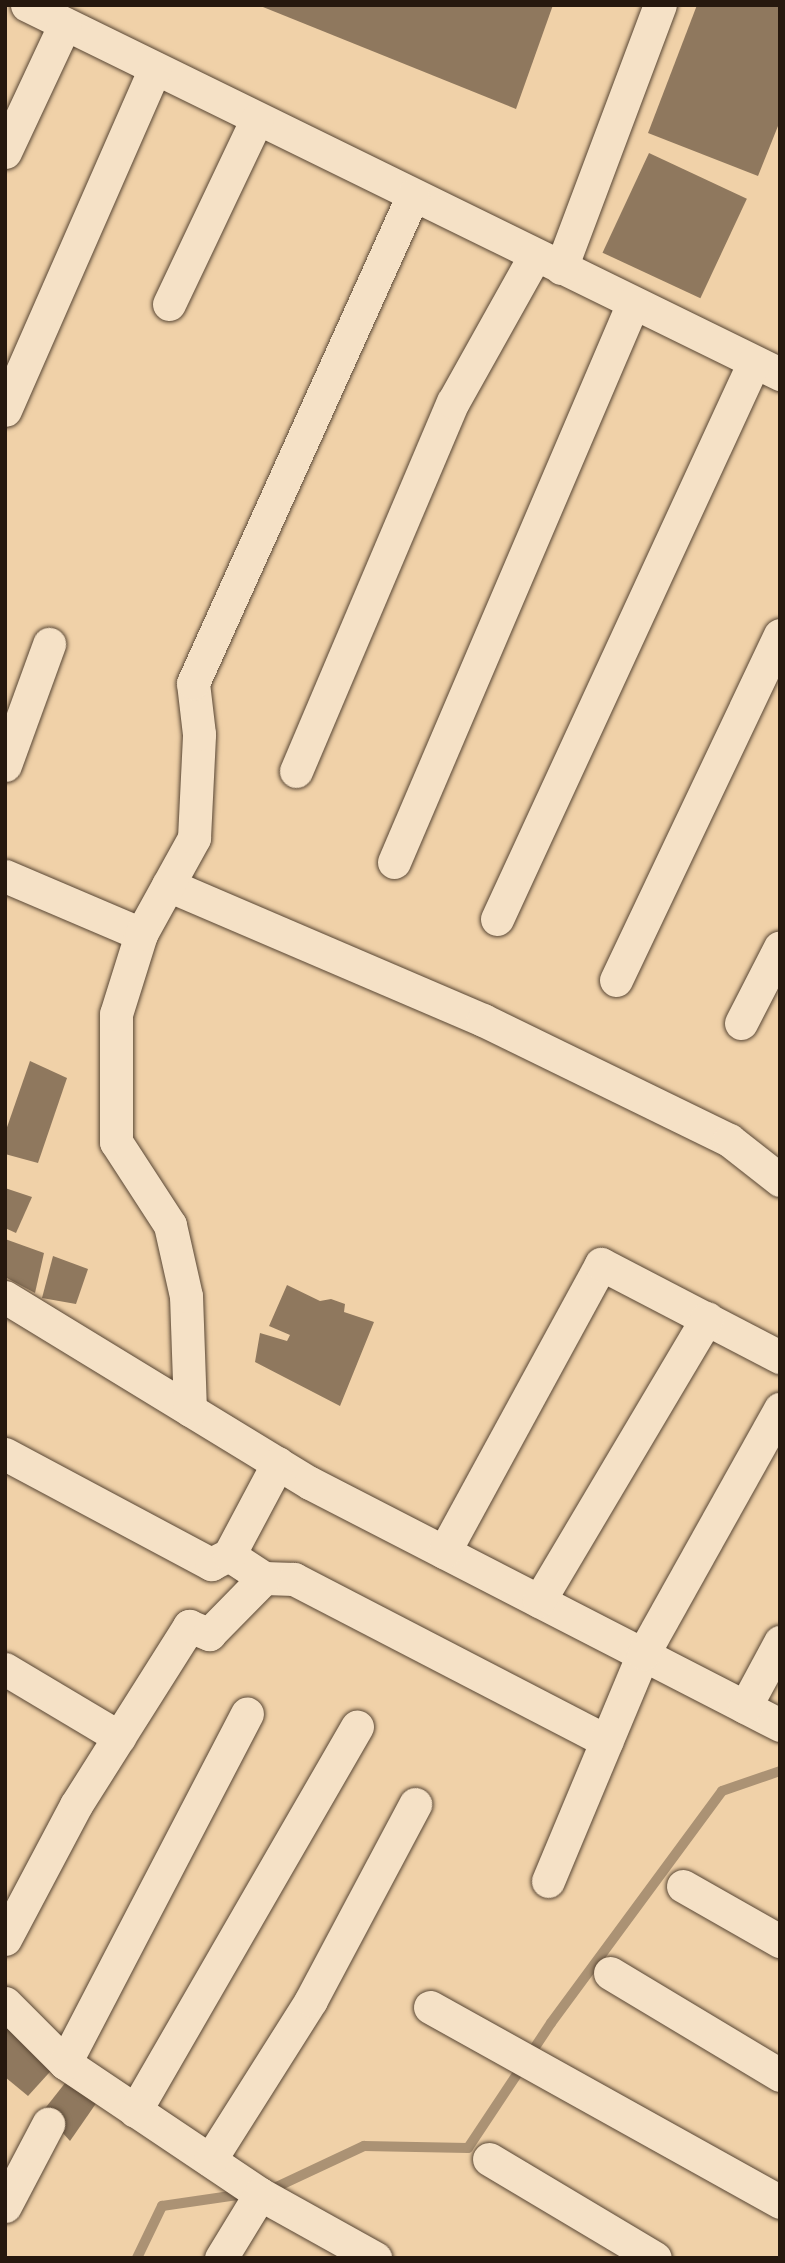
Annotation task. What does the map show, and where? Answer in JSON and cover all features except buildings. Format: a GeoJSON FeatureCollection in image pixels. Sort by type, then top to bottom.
{"type":"FeatureCollection","features":[{"type":"Feature","properties":{"kind":"street"},"geometry":{"type":"LineString","coordinates":[[27,5],[767,368],[497,919]]}},
{"type":"Feature","properties":{"kind":"street"},"geometry":{"type":"LineString","coordinates":[[296,771],[453,402],[548,262],[660,5]]}},
{"type":"Feature","properties":{"kind":"street"},"geometry":{"type":"LineString","coordinates":[[5,152],[65,24]]}},
{"type":"Feature","properties":{"kind":"street"},"geometry":{"type":"LineString","coordinates":[[5,410],[155,68]]}},
{"type":"Feature","properties":{"kind":"street"},"geometry":{"type":"LineString","coordinates":[[169,304],[257,119]]}},
{"type":"Feature","properties":{"kind":"street"},"geometry":{"type":"LineString","coordinates":[[190,1410],[186,1296],[170,1225],[116,1142],[116,1014],[141,934],[194,838],[199,734],[192,683],[414,195]]}},
{"type":"Feature","properties":{"kind":"street"},"geometry":{"type":"LineString","coordinates":[[394,862],[633,303]]}},
{"type":"Feature","properties":{"kind":"street"},"geometry":{"type":"LineString","coordinates":[[616,980],[780,635]]}},
{"type":"Feature","properties":{"kind":"street"},"geometry":{"type":"LineString","coordinates":[[5,765],[49,644]]}},
{"type":"Feature","properties":{"kind":"street"},"geometry":{"type":"LineString","coordinates":[[5,876],[141,934]]}},
{"type":"Feature","properties":{"kind":"street"},"geometry":{"type":"LineString","coordinates":[[168,884],[483,1020],[729,1140],[780,1180]]}},
{"type":"Feature","properties":{"kind":"street"},"geometry":{"type":"LineString","coordinates":[[741,1023],[778,955]]}},
{"type":"Feature","properties":{"kind":"street"},"geometry":{"type":"LineString","coordinates":[[444,1552],[601,1264],[780,1357]]}},
{"type":"Feature","properties":{"kind":"street"},"geometry":{"type":"LineString","coordinates":[[5,1297],[278,1463],[780,1725]]}},
{"type":"Feature","properties":{"kind":"street"},"geometry":{"type":"LineString","coordinates":[[539,1601],[707,1318]]}},
{"type":"Feature","properties":{"kind":"street"},"geometry":{"type":"LineString","coordinates":[[548,1881],[643,1654],[780,1409]]}},
{"type":"Feature","properties":{"kind":"street"},"geometry":{"type":"LineString","coordinates":[[5,1454],[211,1564],[229,1555],[278,1463]]}},
{"type":"Feature","properties":{"kind":"street"},"geometry":{"type":"LineString","coordinates":[[229,1555],[264,1578],[294,1579],[606,1741]]}},
{"type":"Feature","properties":{"kind":"street"},"geometry":{"type":"LineString","coordinates":[[5,1939],[76,1805],[189,1626],[209,1634],[264,1578]]}},
{"type":"Feature","properties":{"kind":"street"},"geometry":{"type":"LineString","coordinates":[[745,1707],[780,1642]]}},
{"type":"Feature","properties":{"kind":"street"},"geometry":{"type":"LineString","coordinates":[[5,1669],[119,1737]]}},
{"type":"Feature","properties":{"kind":"street"},"geometry":{"type":"LineString","coordinates":[[65,2063],[247,1713]]}},
{"type":"Feature","properties":{"kind":"street"},"geometry":{"type":"LineString","coordinates":[[135,2111],[357,1727]]}},
{"type":"Feature","properties":{"kind":"street"},"geometry":{"type":"LineString","coordinates":[[210,2161],[311,2000],[415,1804]]}},
{"type":"Feature","properties":{"kind":"street"},"geometry":{"type":"LineString","coordinates":[[683,1886],[780,1941]]}},
{"type":"Feature","properties":{"kind":"street"},"geometry":{"type":"LineString","coordinates":[[610,1973],[780,2075]]}},
{"type":"Feature","properties":{"kind":"street"},"geometry":{"type":"LineString","coordinates":[[5,2003],[65,2063],[210,2161],[362,2255]]}},
{"type":"Feature","properties":{"kind":"street"},"geometry":{"type":"LineString","coordinates":[[430,2007],[780,2202]]}},
{"type":"Feature","properties":{"kind":"street"},"geometry":{"type":"LineString","coordinates":[[5,2206],[48,2124]]}},
{"type":"Feature","properties":{"kind":"street"},"geometry":{"type":"LineString","coordinates":[[489,2159],[655,2258]]}},
{"type":"Feature","properties":{"kind":"street"},"geometry":{"type":"LineString","coordinates":[[221,2258],[253,2188]]}},
{"type":"Feature","properties":{"kind":"waterway"},"geometry":{"type":"LineString","coordinates":[[270,2190],[364,2146],[468,2148],[551,2023],[722,1791],[780,1771]]}},
{"type":"Feature","properties":{"kind":"waterway"},"geometry":{"type":"LineString","coordinates":[[137,2258],[162,2206],[244,2194]]}}]}
